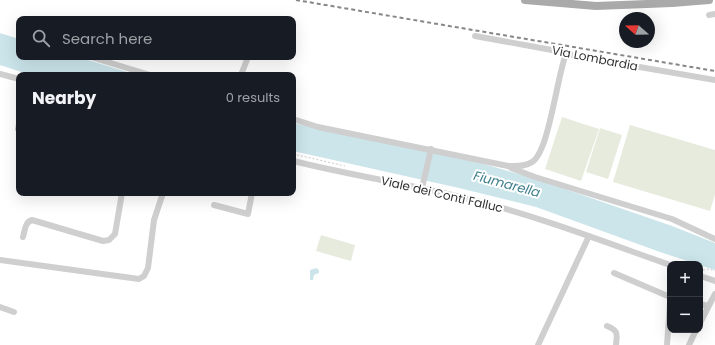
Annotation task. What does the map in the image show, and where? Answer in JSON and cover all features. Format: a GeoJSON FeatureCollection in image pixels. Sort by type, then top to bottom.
{"type":"FeatureCollection","features":[{"type":"Feature","properties":{"kind":"main road"},"geometry":{"type":"LineString","coordinates":[[525,0],[596,6],[709,0]]}},
{"type":"Feature","properties":{"kind":"street","name":"Via Lombardia"},"geometry":{"type":"LineString","coordinates":[[474,36],[715,80]]}},
{"type":"Feature","properties":{"kind":"street"},"geometry":{"type":"LineString","coordinates":[[508,166],[526,165],[533,162],[538,156],[543,146],[566,54]]}},
{"type":"Feature","properties":{"kind":"street"},"geometry":{"type":"LineString","coordinates":[[101,60],[140,72]]}},
{"type":"Feature","properties":{"kind":"street"},"geometry":{"type":"LineString","coordinates":[[242,72],[247,60]]}},
{"type":"Feature","properties":{"kind":"street"},"geometry":{"type":"LineString","coordinates":[[0,74],[16,78]]}},
{"type":"Feature","properties":{"kind":"street"},"geometry":{"type":"LineString","coordinates":[[296,120],[318,127],[508,166],[543,179],[672,219],[715,239]]}},
{"type":"Feature","properties":{"kind":"street"},"geometry":{"type":"LineString","coordinates":[[423,185],[431,151]]}},
{"type":"Feature","properties":{"kind":"street","name":"Viale dei Conti Falluc"},"geometry":{"type":"LineString","coordinates":[[296,162],[423,185],[511,210],[667,264]]}},
{"type":"Feature","properties":{"kind":"street"},"geometry":{"type":"LineString","coordinates":[[23,237],[26,225],[30,220],[32,220],[103,241],[109,240],[115,234],[121,196]]}},
{"type":"Feature","properties":{"kind":"street"},"geometry":{"type":"LineString","coordinates":[[0,260],[139,280],[144,276],[148,268],[154,220],[162,196]]}},
{"type":"Feature","properties":{"kind":"street"},"geometry":{"type":"LineString","coordinates":[[214,205],[248,214],[251,196]]}},
{"type":"Feature","properties":{"kind":"street"},"geometry":{"type":"LineString","coordinates":[[538,345],[589,236]]}},
{"type":"Feature","properties":{"kind":"street"},"geometry":{"type":"LineString","coordinates":[[614,273],[667,296]]}},
{"type":"Feature","properties":{"kind":"street"},"geometry":{"type":"LineString","coordinates":[[703,277],[715,281]]}},
{"type":"Feature","properties":{"kind":"street"},"geometry":{"type":"LineString","coordinates":[[703,317],[715,294]]}},
{"type":"Feature","properties":{"kind":"street"},"geometry":{"type":"LineString","coordinates":[[703,305],[708,306]]}},
{"type":"Feature","properties":{"kind":"street"},"geometry":{"type":"LineString","coordinates":[[0,307],[14,312]]}},
{"type":"Feature","properties":{"kind":"street"},"geometry":{"type":"LineString","coordinates":[[607,326],[615,329],[617,333],[616,345]]}},
{"type":"Feature","properties":{"kind":"street"},"geometry":{"type":"LineString","coordinates":[[667,345],[668,333]]}},
{"type":"Feature","properties":{"kind":"street"},"geometry":{"type":"LineString","coordinates":[[689,345],[695,333]]}},
{"type":"Feature","properties":{"kind":"path"},"geometry":{"type":"LineString","coordinates":[[703,270],[709,269],[715,271]]}},
{"type":"Feature","properties":{"kind":"shaded area"},"geometry":{"type":"Polygon","coordinates":[[[562,117],[599,129],[581,181],[545,169],[562,117]]]}},
{"type":"Feature","properties":{"kind":"shaded area"},"geometry":{"type":"Polygon","coordinates":[[[630,125],[715,150],[715,195],[710,211],[613,182],[630,125]]]}},
{"type":"Feature","properties":{"kind":"shaded area"},"geometry":{"type":"Polygon","coordinates":[[[600,128],[622,135],[608,179],[586,172],[600,128]]]}},
{"type":"Feature","properties":{"kind":"shaded area"},"geometry":{"type":"Polygon","coordinates":[[[321,235],[355,245],[351,261],[316,251],[321,235]]]}},
{"type":"Feature","properties":{"kind":"water"},"geometry":{"type":"Polygon","coordinates":[[[0,33],[16,38],[16,60],[88,60],[127,72],[22,72],[0,65],[0,33]]]}},
{"type":"Feature","properties":{"kind":"water","name":"Fiumarella"},"geometry":{"type":"Polygon","coordinates":[[[296,124],[480,163],[536,179],[672,226],[715,243],[715,270],[703,266],[703,261],[688,261],[536,207],[459,188],[296,152],[296,124]]]}},
{"type":"Feature","properties":{"kind":"water"},"geometry":{"type":"Polygon","coordinates":[[[316,268],[319,270],[319,273],[314,275],[313,280],[310,280],[310,270],[316,268]]]}},
{"type":"Feature","properties":{"kind":"railway"},"geometry":{"type":"LineString","coordinates":[[296,0],[715,71]]}}]}
